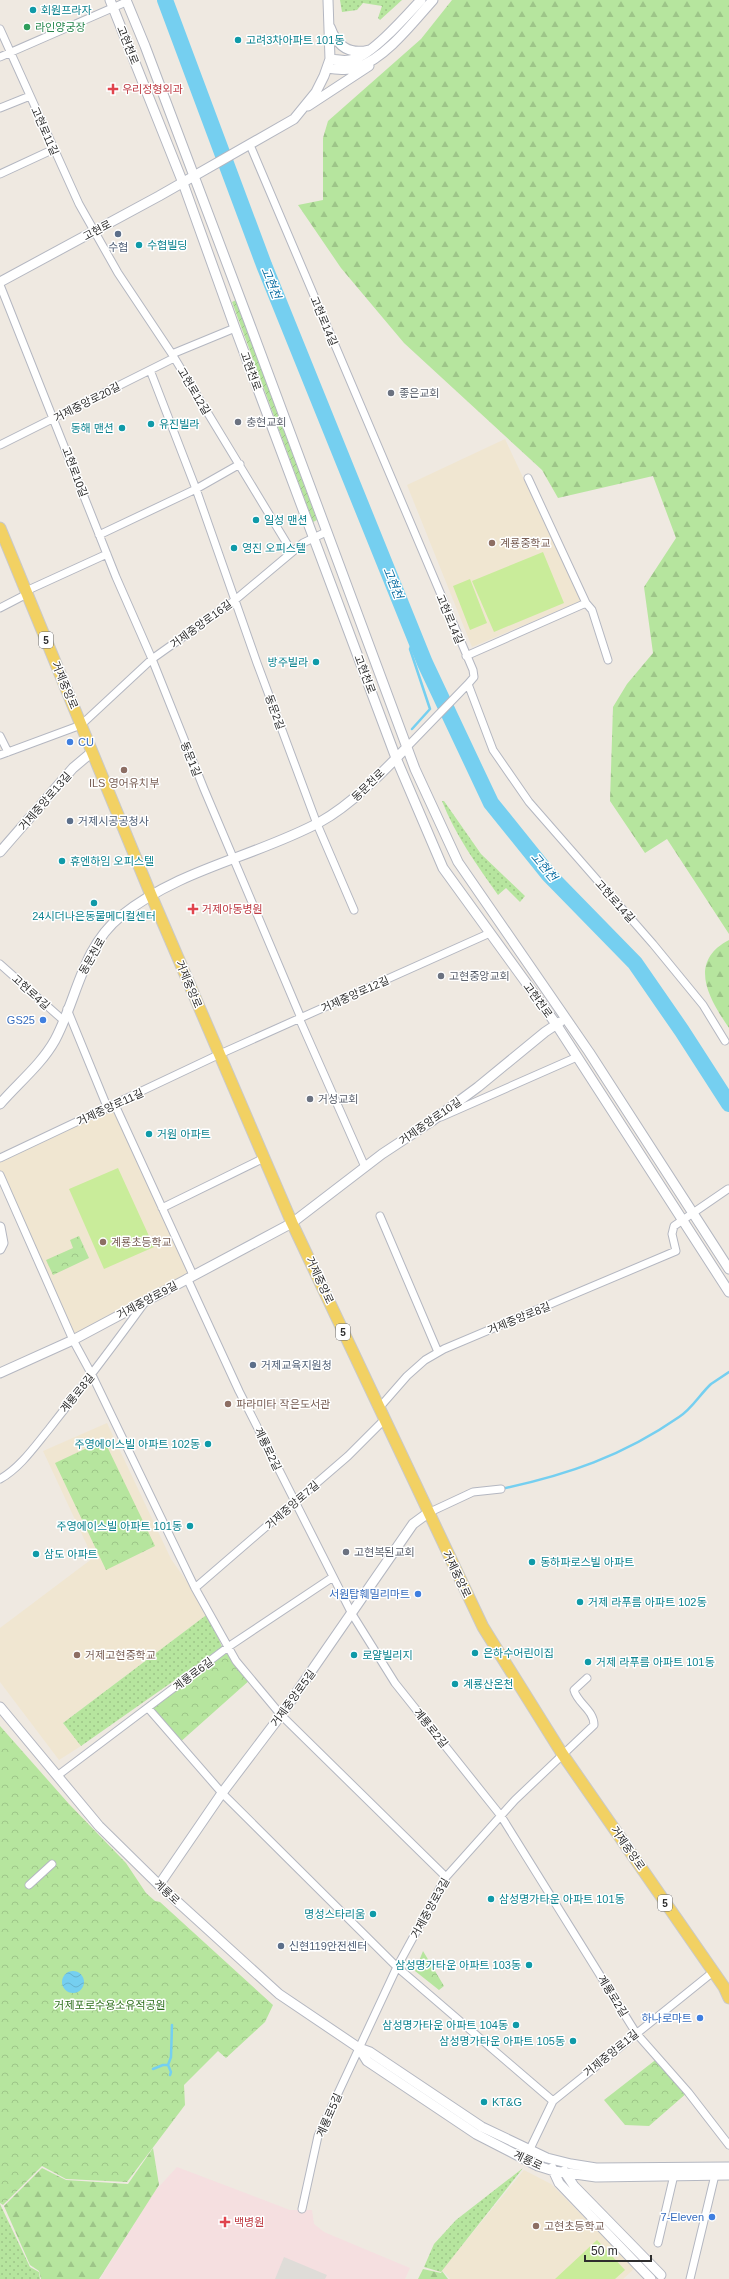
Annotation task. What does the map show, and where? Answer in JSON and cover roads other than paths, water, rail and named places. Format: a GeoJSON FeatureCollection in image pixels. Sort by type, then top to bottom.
{"type":"FeatureCollection","features":[{"type":"Feature","properties":{"kind":"main road","name":"거제중앙로"},"geometry":{"type":"LineString","coordinates":[[0,528],[151,895],[292,1223],[488,1637],[563,1755],[713,1972],[727,1988],[729,1998]]}},
{"type":"Feature","properties":{"kind":"street"},"geometry":{"type":"LineString","coordinates":[[250,145],[294,119],[305,108],[316,92],[328,64],[328,0]]}},
{"type":"Feature","properties":{"kind":"street"},"geometry":{"type":"LineString","coordinates":[[328,64],[357,59],[370,50],[421,0]]}},
{"type":"Feature","properties":{"kind":"street"},"geometry":{"type":"LineString","coordinates":[[305,108],[356,77],[372,64],[433,0]]}},
{"type":"Feature","properties":{"kind":"street"},"geometry":{"type":"LineString","coordinates":[[0,58],[111,4],[126,1]]}},
{"type":"Feature","properties":{"kind":"street","name":"고현천로"},"geometry":{"type":"LineString","coordinates":[[126,1],[194,176],[326,532],[379,669],[406,747],[458,862],[566,1018],[729,1269]]}},
{"type":"Feature","properties":{"kind":"street","name":"고현천로"},"geometry":{"type":"LineString","coordinates":[[111,4],[183,183],[235,328],[396,758],[444,868],[556,1024],[729,1292]]}},
{"type":"Feature","properties":{"kind":"street"},"geometry":{"type":"LineString","coordinates":[[328,21],[334,36],[342,47],[348,50],[361,52],[370,50]]}},
{"type":"Feature","properties":{"kind":"street","name":"고현로11길"},"geometry":{"type":"LineString","coordinates":[[0,29],[93,232]]}},
{"type":"Feature","properties":{"kind":"street"},"geometry":{"type":"LineString","coordinates":[[328,64],[347,69],[358,67],[380,54]]}},
{"type":"Feature","properties":{"kind":"street"},"geometry":{"type":"LineString","coordinates":[[0,108],[30,96]]}},
{"type":"Feature","properties":{"kind":"street","name":"고현로"},"geometry":{"type":"LineString","coordinates":[[0,283],[250,145]]}},
{"type":"Feature","properties":{"kind":"street","name":"고현로14길"},"geometry":{"type":"LineString","coordinates":[[250,145],[466,656],[474,677],[468,684],[493,750],[529,802],[653,944],[703,1005],[725,1041]]}},
{"type":"Feature","properties":{"kind":"street"},"geometry":{"type":"LineString","coordinates":[[0,174],[54,149]]}},
{"type":"Feature","properties":{"kind":"street","name":"고현로12길"},"geometry":{"type":"LineString","coordinates":[[93,232],[173,356],[240,464],[292,552]]}},
{"type":"Feature","properties":{"kind":"street","name":"고현로10길"},"geometry":{"type":"LineString","coordinates":[[0,283],[99,535],[152,659]]}},
{"type":"Feature","properties":{"kind":"street","name":"거제중앙로20길"},"geometry":{"type":"LineString","coordinates":[[0,445],[150,370],[173,356],[235,328]]}},
{"type":"Feature","properties":{"kind":"street","name":"동문2길"},"geometry":{"type":"LineString","coordinates":[[150,370],[196,489],[317,824]]}},
{"type":"Feature","properties":{"kind":"street"},"geometry":{"type":"LineString","coordinates":[[99,535],[196,489],[240,464]]}},
{"type":"Feature","properties":{"kind":"street"},"geometry":{"type":"LineString","coordinates":[[528,478],[586,603],[592,610],[608,660]]}},
{"type":"Feature","properties":{"kind":"street","name":"거제중앙로16길"},"geometry":{"type":"LineString","coordinates":[[82,725],[152,659],[235,600],[292,552],[313,538],[326,532]]}},
{"type":"Feature","properties":{"kind":"street"},"geometry":{"type":"LineString","coordinates":[[0,608],[26,593],[107,554]]}},
{"type":"Feature","properties":{"kind":"street"},"geometry":{"type":"LineString","coordinates":[[466,656],[586,603]]}},
{"type":"Feature","properties":{"kind":"street","name":"동문1길"},"geometry":{"type":"LineString","coordinates":[[152,659],[172,713],[233,858]]}},
{"type":"Feature","properties":{"kind":"street","name":"동문천로"},"geometry":{"type":"LineString","coordinates":[[0,1104],[41,1061],[55,1040],[81,973],[104,935],[119,917],[151,895],[186,877],[286,838],[317,824],[349,803],[396,758],[468,684]]}},
{"type":"Feature","properties":{"kind":"street"},"geometry":{"type":"LineString","coordinates":[[0,755],[82,725]]}},
{"type":"Feature","properties":{"kind":"street"},"geometry":{"type":"LineString","coordinates":[[0,736],[8,752]]}},
{"type":"Feature","properties":{"kind":"street","name":"거제중앙로13길"},"geometry":{"type":"LineString","coordinates":[[0,852],[73,768],[92,752]]}},
{"type":"Feature","properties":{"kind":"street"},"geometry":{"type":"LineString","coordinates":[[317,824],[354,910]]}},
{"type":"Feature","properties":{"kind":"street"},"geometry":{"type":"LineString","coordinates":[[233,858],[300,1018],[365,1167]]}},
{"type":"Feature","properties":{"kind":"street","name":"거제중앙로12길"},"geometry":{"type":"LineString","coordinates":[[220,1054],[490,932]]}},
{"type":"Feature","properties":{"kind":"street","name":"고현로4길"},"geometry":{"type":"LineString","coordinates":[[0,964],[63,1020]]}},
{"type":"Feature","properties":{"kind":"street"},"geometry":{"type":"LineString","coordinates":[[67,1009],[108,1109]]}},
{"type":"Feature","properties":{"kind":"street","name":"거제중앙로10길"},"geometry":{"type":"LineString","coordinates":[[292,1223],[365,1167],[432,1122],[556,1024],[566,1018]]}},
{"type":"Feature","properties":{"kind":"street","name":"거제중앙로11길"},"geometry":{"type":"LineString","coordinates":[[0,1158],[108,1109],[220,1054]]}},
{"type":"Feature","properties":{"kind":"street"},"geometry":{"type":"LineString","coordinates":[[432,1122],[576,1057]]}},
{"type":"Feature","properties":{"kind":"street","name":"계룡로2길"},"geometry":{"type":"LineString","coordinates":[[115,1105],[162,1208],[190,1277],[243,1398],[352,1614],[395,1683],[501,1816],[636,2033],[688,2092],[729,2144]]}},
{"type":"Feature","properties":{"kind":"street"},"geometry":{"type":"LineString","coordinates":[[162,1208],[264,1158]]}},
{"type":"Feature","properties":{"kind":"street"},"geometry":{"type":"LineString","coordinates":[[0,1175],[73,1340],[92,1375],[195,1588],[236,1661],[281,1715],[446,1877]]}},
{"type":"Feature","properties":{"kind":"street"},"geometry":{"type":"LineString","coordinates":[[682,1219],[692,1214],[728,1189]]}},
{"type":"Feature","properties":{"kind":"street"},"geometry":{"type":"LineString","coordinates":[[380,1216],[438,1352]]}},
{"type":"Feature","properties":{"kind":"street","name":"거제중앙로8길"},"geometry":{"type":"LineString","coordinates":[[379,1408],[407,1376],[425,1360],[438,1352],[676,1252],[672,1229],[682,1219]]}},
{"type":"Feature","properties":{"kind":"street","name":"거제중앙로9길"},"geometry":{"type":"LineString","coordinates":[[0,1373],[73,1340],[292,1223]]}},
{"type":"Feature","properties":{"kind":"street"},"geometry":{"type":"LineString","coordinates":[[0,1227],[3,1243],[0,1249]]}},
{"type":"Feature","properties":{"kind":"street","name":"계룡로8길"},"geometry":{"type":"LineString","coordinates":[[0,1479],[6,1476],[28,1454],[92,1375],[146,1300]]}},
{"type":"Feature","properties":{"kind":"street","name":"거제중앙로7길"},"geometry":{"type":"LineString","coordinates":[[195,1588],[348,1456],[385,1419]]}},
{"type":"Feature","properties":{"kind":"street"},"geometry":{"type":"LineString","coordinates":[[428,1513],[473,1492],[501,1489]]}},
{"type":"Feature","properties":{"kind":"street","name":"거제중앙로5길"},"geometry":{"type":"LineString","coordinates":[[159,1885],[222,1793],[281,1715],[413,1524],[428,1513]]}},
{"type":"Feature","properties":{"kind":"street","name":"계룡로6길"},"geometry":{"type":"LineString","coordinates":[[57,1776],[228,1647],[333,1577]]}},
{"type":"Feature","properties":{"kind":"street","name":"거제중앙로3길"},"geometry":{"type":"LineString","coordinates":[[360,2048],[397,1966],[446,1877],[501,1816],[594,1725],[592,1715],[577,1697],[574,1690],[587,1678]]}},
{"type":"Feature","properties":{"kind":"street","name":"계룡로"},"geometry":{"type":"LineString","coordinates":[[0,1707],[99,1826],[159,1885],[279,1994],[360,2048],[370,2052],[482,2127],[529,2151],[547,2158],[560,2162],[596,2168],[729,2167]]}},
{"type":"Feature","properties":{"kind":"street"},"geometry":{"type":"LineString","coordinates":[[148,1708],[222,1793],[397,1966],[553,2101]]}},
{"type":"Feature","properties":{"kind":"street"},"geometry":{"type":"LineString","coordinates":[[29,1885],[52,1864]]}},
{"type":"Feature","properties":{"kind":"street","name":"거제중앙로1길"},"geometry":{"type":"LineString","coordinates":[[529,2151],[553,2101],[713,1972]]}},
{"type":"Feature","properties":{"kind":"street","name":"계룡로"},"geometry":{"type":"LineString","coordinates":[[360,2048],[367,2062],[470,2130],[538,2166],[554,2171],[585,2176],[729,2175]]}},
{"type":"Feature","properties":{"kind":"street","name":"계룡로5길"},"geometry":{"type":"LineString","coordinates":[[302,2209],[318,2136],[360,2048]]}},
{"type":"Feature","properties":{"kind":"street"},"geometry":{"type":"LineString","coordinates":[[547,2158],[559,2182]]}},
{"type":"Feature","properties":{"kind":"street"},"geometry":{"type":"LineString","coordinates":[[560,2162],[565,2173],[577,2188],[661,2275]]}},
{"type":"Feature","properties":{"kind":"street"},"geometry":{"type":"LineString","coordinates":[[538,2166],[559,2182],[651,2279]]}},
{"type":"Feature","properties":{"kind":"street"},"geometry":{"type":"LineString","coordinates":[[690,2279],[715,2175]]}},
{"type":"Feature","properties":{"kind":"street"},"geometry":{"type":"LineString","coordinates":[[577,2188],[579,2180],[585,2176]]}},
{"type":"Feature","properties":{"kind":"street"},"geometry":{"type":"LineString","coordinates":[[658,2243],[674,2176]]}},
{"type":"Feature","properties":{"kind":"water"},"geometry":{"type":"Polygon","coordinates":[[[73,1971],[81,1974],[84,1982],[81,1990],[73,1993],[65,1990],[62,1982],[65,1974],[73,1971]]]}},
{"type":"Feature","properties":{"kind":"waterway","name":"고현천"},"geometry":{"type":"LineString","coordinates":[[165,0],[264,265],[425,663],[491,803],[549,875],[635,963],[682,1031],[729,1104]]}},
{"type":"Feature","properties":{"kind":"waterway"},"geometry":{"type":"LineString","coordinates":[[412,729],[430,709],[410,649],[415,637]]}},
{"type":"Feature","properties":{"kind":"waterway"},"geometry":{"type":"LineString","coordinates":[[501,1489],[572,1470],[637,1443],[684,1414],[711,1384],[729,1372]]}},
{"type":"Feature","properties":{"kind":"waterway"},"geometry":{"type":"LineString","coordinates":[[170,2075],[171,2072],[168,2065],[171,2057],[172,2025]]}},
{"type":"Feature","properties":{"kind":"waterway"},"geometry":{"type":"LineString","coordinates":[[153,2069],[163,2065],[168,2065]]}},
{"type":"Feature","properties":{"kind":"place","name":"회원프라자"},"geometry":{"type":"Point","coordinates":[33,10]}},
{"type":"Feature","properties":{"kind":"place","name":"라인양궁장"},"geometry":{"type":"Point","coordinates":[27,27]}},
{"type":"Feature","properties":{"kind":"place","name":"고려3차아파트 101동"},"geometry":{"type":"Point","coordinates":[238,40]}},
{"type":"Feature","properties":{"kind":"place","name":"우리정형외과"},"geometry":{"type":"Point","coordinates":[113,89]}},
{"type":"Feature","properties":{"kind":"place","name":"수협"},"geometry":{"type":"Point","coordinates":[118,234]}},
{"type":"Feature","properties":{"kind":"place","name":"수협빌딩"},"geometry":{"type":"Point","coordinates":[139,245]}},
{"type":"Feature","properties":{"kind":"place","name":"좋은교회"},"geometry":{"type":"Point","coordinates":[391,393]}},
{"type":"Feature","properties":{"kind":"place","name":"충현교회"},"geometry":{"type":"Point","coordinates":[238,422]}},
{"type":"Feature","properties":{"kind":"place","name":"유진빌라"},"geometry":{"type":"Point","coordinates":[151,424]}},
{"type":"Feature","properties":{"kind":"place","name":"동해 맨션"},"geometry":{"type":"Point","coordinates":[122,428]}},
{"type":"Feature","properties":{"kind":"place","name":"일성 맨션"},"geometry":{"type":"Point","coordinates":[256,520]}},
{"type":"Feature","properties":{"kind":"place","name":"계룡중학교"},"geometry":{"type":"Point","coordinates":[492,543]}},
{"type":"Feature","properties":{"kind":"place","name":"영진 오피스텔"},"geometry":{"type":"Point","coordinates":[234,548]}},
{"type":"Feature","properties":{"kind":"place","name":"방주빌라"},"geometry":{"type":"Point","coordinates":[316,662]}},
{"type":"Feature","properties":{"kind":"place","name":"CU"},"geometry":{"type":"Point","coordinates":[70,742]}},
{"type":"Feature","properties":{"kind":"place","name":"ILS 영어유치부"},"geometry":{"type":"Point","coordinates":[124,770]}},
{"type":"Feature","properties":{"kind":"place","name":"거제시공공청사"},"geometry":{"type":"Point","coordinates":[70,821]}},
{"type":"Feature","properties":{"kind":"place","name":"휴엔하임 오피스텔"},"geometry":{"type":"Point","coordinates":[62,861]}},
{"type":"Feature","properties":{"kind":"place","name":"24시더나은동물메디컬센터"},"geometry":{"type":"Point","coordinates":[94,903]}},
{"type":"Feature","properties":{"kind":"place","name":"거제아동병원"},"geometry":{"type":"Point","coordinates":[193,909]}},
{"type":"Feature","properties":{"kind":"place","name":"고현중앙교회"},"geometry":{"type":"Point","coordinates":[441,976]}},
{"type":"Feature","properties":{"kind":"place","name":"GS25"},"geometry":{"type":"Point","coordinates":[43,1020]}},
{"type":"Feature","properties":{"kind":"place","name":"거성교회"},"geometry":{"type":"Point","coordinates":[310,1099]}},
{"type":"Feature","properties":{"kind":"place","name":"거원 아파트"},"geometry":{"type":"Point","coordinates":[149,1134]}},
{"type":"Feature","properties":{"kind":"place","name":"계룡초등학교"},"geometry":{"type":"Point","coordinates":[103,1242]}},
{"type":"Feature","properties":{"kind":"place","name":"거제교육지원청"},"geometry":{"type":"Point","coordinates":[253,1365]}},
{"type":"Feature","properties":{"kind":"place","name":"파라미타 작은도서관"},"geometry":{"type":"Point","coordinates":[228,1404]}},
{"type":"Feature","properties":{"kind":"place","name":"주영에이스빌 아파트 102동"},"geometry":{"type":"Point","coordinates":[208,1444]}},
{"type":"Feature","properties":{"kind":"place","name":"주영에이스빌 아파트 101동"},"geometry":{"type":"Point","coordinates":[190,1526]}},
{"type":"Feature","properties":{"kind":"place","name":"고현복된교회"},"geometry":{"type":"Point","coordinates":[346,1552]}},
{"type":"Feature","properties":{"kind":"place","name":"삼도 아파트"},"geometry":{"type":"Point","coordinates":[36,1554]}},
{"type":"Feature","properties":{"kind":"place","name":"동하파로스빌 아파트"},"geometry":{"type":"Point","coordinates":[532,1562]}},
{"type":"Feature","properties":{"kind":"place","name":"서원탑훼밀리마트"},"geometry":{"type":"Point","coordinates":[418,1594]}},
{"type":"Feature","properties":{"kind":"place","name":"거제 라푸름 아파트 102동"},"geometry":{"type":"Point","coordinates":[580,1602]}},
{"type":"Feature","properties":{"kind":"place","name":"은하수어린이집"},"geometry":{"type":"Point","coordinates":[475,1653]}},
{"type":"Feature","properties":{"kind":"place","name":"거제고현중학교"},"geometry":{"type":"Point","coordinates":[77,1655]}},
{"type":"Feature","properties":{"kind":"place","name":"로얄빌리지"},"geometry":{"type":"Point","coordinates":[354,1655]}},
{"type":"Feature","properties":{"kind":"place","name":"거제 라푸름 아파트 101동"},"geometry":{"type":"Point","coordinates":[588,1662]}},
{"type":"Feature","properties":{"kind":"place","name":"계룡산온천"},"geometry":{"type":"Point","coordinates":[455,1684]}},
{"type":"Feature","properties":{"kind":"place","name":"삼성명가타운 아파트 101동"},"geometry":{"type":"Point","coordinates":[491,1899]}},
{"type":"Feature","properties":{"kind":"place","name":"명성스타리움"},"geometry":{"type":"Point","coordinates":[373,1914]}},
{"type":"Feature","properties":{"kind":"place","name":"신현119안전센터"},"geometry":{"type":"Point","coordinates":[281,1946]}},
{"type":"Feature","properties":{"kind":"place","name":"삼성명가타운 아파트 103동"},"geometry":{"type":"Point","coordinates":[529,1965]}},
{"type":"Feature","properties":{"kind":"place","name":"하나로마트"},"geometry":{"type":"Point","coordinates":[700,2018]}},
{"type":"Feature","properties":{"kind":"place","name":"삼성명가타운 아파트 104동"},"geometry":{"type":"Point","coordinates":[516,2025]}},
{"type":"Feature","properties":{"kind":"place","name":"삼성명가타운 아파트 105동"},"geometry":{"type":"Point","coordinates":[573,2041]}},
{"type":"Feature","properties":{"kind":"place","name":"KT&G"},"geometry":{"type":"Point","coordinates":[484,2102]}},
{"type":"Feature","properties":{"kind":"place","name":"7-Eleven"},"geometry":{"type":"Point","coordinates":[712,2217]}},
{"type":"Feature","properties":{"kind":"place","name":"백병원"},"geometry":{"type":"Point","coordinates":[225,2222]}},
{"type":"Feature","properties":{"kind":"place","name":"고현초등학교"},"geometry":{"type":"Point","coordinates":[536,2226]}},
{"type":"Feature","properties":{"kind":"park label","name":"거제포로수용소유적공원"},"geometry":{"type":"Point","coordinates":[110,2005]}}]}
